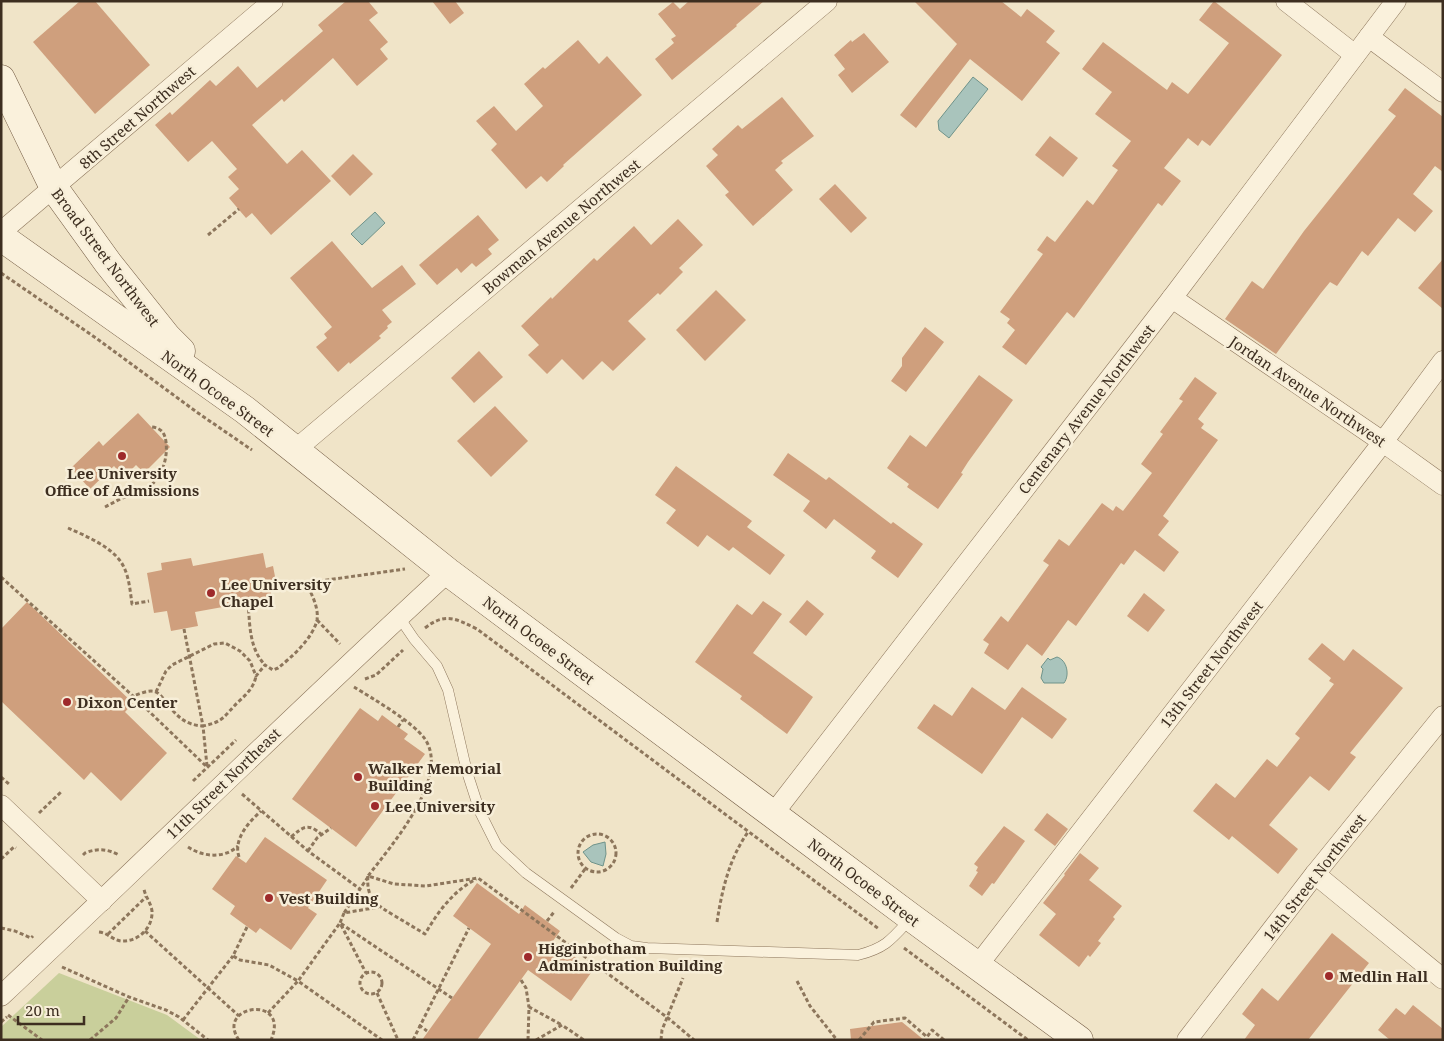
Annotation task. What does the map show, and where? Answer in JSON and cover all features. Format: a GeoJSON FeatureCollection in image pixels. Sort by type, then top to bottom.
{"type":"FeatureCollection","features":[{"type":"Feature","properties":{"kind":"main road","name":"Broad Street Northwest"},"geometry":{"type":"LineString","coordinates":[[1,79],[54,188],[108,264],[167,337],[200,371],[245,410]]}},
{"type":"Feature","properties":{"kind":"main road","name":"North Ocoee Street"},"geometry":{"type":"LineString","coordinates":[[1,237],[245,410],[448,572],[1079,1040]]}},
{"type":"Feature","properties":{"kind":"street","name":"8th Street Northwest"},"geometry":{"type":"LineString","coordinates":[[1,232],[273,1]]}},
{"type":"Feature","properties":{"kind":"street","name":"Bowman Avenue Northwest"},"geometry":{"type":"LineString","coordinates":[[295,450],[827,1]]}},
{"type":"Feature","properties":{"kind":"street"},"geometry":{"type":"LineString","coordinates":[[1286,1],[1355,55]]}},
{"type":"Feature","properties":{"kind":"street","name":"Centenary Avenue Northwest"},"geometry":{"type":"LineString","coordinates":[[773,814],[1172,298],[1396,1]]}},
{"type":"Feature","properties":{"kind":"street"},"geometry":{"type":"LineString","coordinates":[[1369,37],[1443,92]]}},
{"type":"Feature","properties":{"kind":"street","name":"Jordan Avenue Northwest"},"geometry":{"type":"LineString","coordinates":[[1172,298],[1443,485]]}},
{"type":"Feature","properties":{"kind":"street","name":"13th Street Northwest"},"geometry":{"type":"LineString","coordinates":[[978,965],[1383,442],[1443,361]]}},
{"type":"Feature","properties":{"kind":"street","name":"11th Street Northeast"},"geometry":{"type":"LineString","coordinates":[[1,996],[102,901],[170,833],[448,572]]}},
{"type":"Feature","properties":{"kind":"street","name":"14th Street Northwest"},"geometry":{"type":"LineString","coordinates":[[1186,1040],[1315,874],[1443,716]]}},
{"type":"Feature","properties":{"kind":"street"},"geometry":{"type":"LineString","coordinates":[[1,805],[102,901]]}},
{"type":"Feature","properties":{"kind":"street"},"geometry":{"type":"LineString","coordinates":[[1315,874],[1443,979]]}},
{"type":"Feature","properties":{"kind":"lane"},"geometry":{"type":"LineString","coordinates":[[398,617],[437,666],[448,690],[467,772],[480,812],[497,846],[526,873],[616,938],[631,946],[639,947],[858,956],[885,946],[912,918]]}},
{"type":"Feature","properties":{"kind":"path"},"geometry":{"type":"LineString","coordinates":[[208,235],[239,209]]}},
{"type":"Feature","properties":{"kind":"path"},"geometry":{"type":"LineString","coordinates":[[1,273],[96,338],[252,450]]}},
{"type":"Feature","properties":{"kind":"path"},"geometry":{"type":"LineString","coordinates":[[105,507],[121,498],[147,490],[157,478],[167,453],[166,438],[163,431],[158,428],[152,428]]}},
{"type":"Feature","properties":{"kind":"path"},"geometry":{"type":"LineString","coordinates":[[68,528],[95,541],[121,562],[129,583],[132,604],[148,601]]}},
{"type":"Feature","properties":{"kind":"path"},"geometry":{"type":"LineString","coordinates":[[406,564],[409,574]]}},
{"type":"Feature","properties":{"kind":"path"},"geometry":{"type":"LineString","coordinates":[[286,587],[306,582],[408,569]]}},
{"type":"Feature","properties":{"kind":"path"},"geometry":{"type":"LineString","coordinates":[[1,576],[133,696],[207,767]]}},
{"type":"Feature","properties":{"kind":"path"},"geometry":{"type":"LineString","coordinates":[[248,603],[252,643],[257,656],[265,665],[273,670],[278,668],[302,646],[316,620],[315,602],[306,582]]}},
{"type":"Feature","properties":{"kind":"path"},"geometry":{"type":"LineString","coordinates":[[268,1013],[298,981],[340,923],[344,913],[368,876],[401,832],[422,796],[428,780],[431,757],[425,739],[403,720],[353,687],[376,676],[432,622],[446,618],[460,620],[477,629],[1028,1040]]}},
{"type":"Feature","properties":{"kind":"path"},"geometry":{"type":"LineString","coordinates":[[316,620],[341,645]]}},
{"type":"Feature","properties":{"kind":"path"},"geometry":{"type":"LineString","coordinates":[[184,629],[203,726],[207,767]]}},
{"type":"Feature","properties":{"kind":"path"},"geometry":{"type":"LineString","coordinates":[[334,651],[348,638]]}},
{"type":"Feature","properties":{"kind":"path"},"geometry":{"type":"LineString","coordinates":[[156,692],[163,676],[172,665],[198,650],[214,644],[225,643],[246,655],[256,676]]}},
{"type":"Feature","properties":{"kind":"path"},"geometry":{"type":"LineString","coordinates":[[133,696],[147,692],[156,692],[162,696],[184,722],[203,726],[215,722],[230,712],[251,689],[256,676],[265,665]]}},
{"type":"Feature","properties":{"kind":"path"},"geometry":{"type":"LineString","coordinates":[[398,727],[403,720]]}},
{"type":"Feature","properties":{"kind":"path"},"geometry":{"type":"LineString","coordinates":[[189,786],[242,734]]}},
{"type":"Feature","properties":{"kind":"path"},"geometry":{"type":"LineString","coordinates":[[1,777],[14,789]]}},
{"type":"Feature","properties":{"kind":"path"},"geometry":{"type":"LineString","coordinates":[[39,813],[61,792]]}},
{"type":"Feature","properties":{"kind":"path"},"geometry":{"type":"LineString","coordinates":[[242,794],[308,851],[360,889]]}},
{"type":"Feature","properties":{"kind":"path"},"geometry":{"type":"LineString","coordinates":[[32,807],[45,819]]}},
{"type":"Feature","properties":{"kind":"path"},"geometry":{"type":"LineString","coordinates":[[185,846],[204,855],[233,851],[238,846],[244,830],[250,821],[261,811]]}},
{"type":"Feature","properties":{"kind":"path"},"geometry":{"type":"LineString","coordinates":[[291,837],[301,828],[306,827],[317,830],[322,835]]}},
{"type":"Feature","properties":{"kind":"path"},"geometry":{"type":"LineString","coordinates":[[308,851],[314,842],[331,828]]}},
{"type":"Feature","properties":{"kind":"path"},"geometry":{"type":"LineString","coordinates":[[717,922],[732,858],[748,832]]}},
{"type":"Feature","properties":{"kind":"path"},"geometry":{"type":"LineString","coordinates":[[595,834],[608,837],[615,847],[616,860],[602,872],[596,873],[585,869],[578,857],[579,844],[583,839],[595,834]]}},
{"type":"Feature","properties":{"kind":"path"},"geometry":{"type":"LineString","coordinates":[[238,846],[239,857]]}},
{"type":"Feature","properties":{"kind":"path"},"geometry":{"type":"LineString","coordinates":[[76,850],[82,856],[96,849],[112,851],[121,856],[116,862]]}},
{"type":"Feature","properties":{"kind":"path"},"geometry":{"type":"LineString","coordinates":[[563,900],[585,869]]}},
{"type":"Feature","properties":{"kind":"path"},"geometry":{"type":"LineString","coordinates":[[368,876],[394,884],[426,886],[478,878],[668,1018],[694,1040]]}},
{"type":"Feature","properties":{"kind":"path"},"geometry":{"type":"LineString","coordinates":[[368,876],[370,896],[378,907],[425,934],[456,892],[478,878]]}},
{"type":"Feature","properties":{"kind":"path"},"geometry":{"type":"LineString","coordinates":[[108,934],[146,897]]}},
{"type":"Feature","properties":{"kind":"path"},"geometry":{"type":"LineString","coordinates":[[344,913],[378,907]]}},
{"type":"Feature","properties":{"kind":"path"},"geometry":{"type":"LineString","coordinates":[[340,923],[366,973]]}},
{"type":"Feature","properties":{"kind":"path"},"geometry":{"type":"LineString","coordinates":[[340,923],[439,987],[452,998]]}},
{"type":"Feature","properties":{"kind":"path"},"geometry":{"type":"LineString","coordinates":[[182,1020],[233,956],[247,927]]}},
{"type":"Feature","properties":{"kind":"path"},"geometry":{"type":"LineString","coordinates":[[1,928],[15,930],[31,938],[37,932]]}},
{"type":"Feature","properties":{"kind":"path"},"geometry":{"type":"LineString","coordinates":[[413,1040],[469,928]]}},
{"type":"Feature","properties":{"kind":"path"},"geometry":{"type":"LineString","coordinates":[[145,931],[239,1016]]}},
{"type":"Feature","properties":{"kind":"path"},"geometry":{"type":"LineString","coordinates":[[233,956],[240,960],[269,965],[298,981],[382,1040]]}},
{"type":"Feature","properties":{"kind":"path"},"geometry":{"type":"LineString","coordinates":[[61,966],[129,997],[166,1010],[208,1040]]}},
{"type":"Feature","properties":{"kind":"path"},"geometry":{"type":"LineString","coordinates":[[366,973],[361,979],[361,989],[370,994],[377,993]]}},
{"type":"Feature","properties":{"kind":"path"},"geometry":{"type":"LineString","coordinates":[[366,973],[374,973],[380,977],[382,984],[377,993]]}},
{"type":"Feature","properties":{"kind":"path"},"geometry":{"type":"LineString","coordinates":[[661,1040],[662,1030],[683,978]]}},
{"type":"Feature","properties":{"kind":"path"},"geometry":{"type":"LineString","coordinates":[[521,980],[526,988],[530,1007],[528,1040]]}},
{"type":"Feature","properties":{"kind":"path"},"geometry":{"type":"LineString","coordinates":[[797,981],[810,1006],[837,1040]]}},
{"type":"Feature","properties":{"kind":"path"},"geometry":{"type":"LineString","coordinates":[[377,993],[398,1040]]}},
{"type":"Feature","properties":{"kind":"path"},"geometry":{"type":"LineString","coordinates":[[90,1040],[116,1018],[129,997]]}},
{"type":"Feature","properties":{"kind":"path"},"geometry":{"type":"LineString","coordinates":[[530,1007],[584,1040]]}},
{"type":"Feature","properties":{"kind":"path"},"geometry":{"type":"LineString","coordinates":[[239,1040],[235,1030],[235,1023],[239,1016],[253,1008],[268,1013],[273,1021],[274,1026],[271,1040]]}},
{"type":"Feature","properties":{"kind":"path"},"geometry":{"type":"LineString","coordinates":[[8,1015],[42,1040]]}},
{"type":"Feature","properties":{"kind":"path"},"geometry":{"type":"LineString","coordinates":[[859,1040],[874,1022],[905,1018],[927,1037],[932,1030],[944,1040]]}},
{"type":"Feature","properties":{"kind":"path"},"geometry":{"type":"LineString","coordinates":[[419,1025],[428,1032]]}},
{"type":"Feature","properties":{"kind":"path"},"geometry":{"type":"LineString","coordinates":[[536,1040],[562,1025]]}},
{"type":"Feature","properties":{"kind":"green space"},"geometry":{"type":"Polygon","coordinates":[[[59,973],[167,1015],[201,1040],[1,1040],[1,1027],[59,973]]]}},
{"type":"Feature","properties":{"kind":"water"},"geometry":{"type":"Polygon","coordinates":[[[973,77],[988,89],[949,138],[939,130],[938,121],[973,77]]]}},
{"type":"Feature","properties":{"kind":"water"},"geometry":{"type":"Polygon","coordinates":[[[375,212],[385,223],[362,245],[351,234],[375,212]]]}},
{"type":"Feature","properties":{"kind":"water"},"geometry":{"type":"Polygon","coordinates":[[[1057,657],[1065,664],[1066,680],[1064,683],[1044,683],[1041,678],[1043,669],[1041,667],[1048,658],[1050,660],[1057,657]]]}},
{"type":"Feature","properties":{"kind":"water"},"geometry":{"type":"Polygon","coordinates":[[[605,842],[606,854],[603,866],[591,862],[583,852],[593,845],[605,842]]]}},
{"type":"Feature","properties":{"kind":"building"},"geometry":{"type":"Polygon","coordinates":[[[80,1],[95,1],[150,65],[95,114],[33,42],[80,1]]]}},
{"type":"Feature","properties":{"kind":"building"},"geometry":{"type":"Polygon","coordinates":[[[346,1],[368,1],[378,13],[369,20],[388,42],[380,49],[388,59],[357,86],[333,58],[284,102],[282,99],[252,125],[287,164],[302,150],[331,181],[271,235],[252,213],[246,218],[229,198],[239,189],[228,177],[237,169],[212,141],[188,162],[155,125],[170,112],[172,115],[210,80],[216,86],[238,66],[257,88],[323,31],[318,25],[346,1]]]}},
{"type":"Feature","properties":{"kind":"building"},"geometry":{"type":"Polygon","coordinates":[[[432,1],[455,1],[464,13],[450,24],[432,1]]]}},
{"type":"Feature","properties":{"kind":"building"},"geometry":{"type":"Polygon","coordinates":[[[689,1],[764,1],[672,80],[655,59],[674,43],[671,39],[676,36],[658,14],[673,2],[680,9],[689,1]]]}},
{"type":"Feature","properties":{"kind":"building"},"geometry":{"type":"Polygon","coordinates":[[[914,1],[1001,1],[1021,17],[1027,9],[1055,31],[1046,42],[1060,53],[1022,101],[970,59],[916,128],[900,115],[957,44],[914,1]]]}},
{"type":"Feature","properties":{"kind":"building"},"geometry":{"type":"Polygon","coordinates":[[[1214,1],[1282,55],[1210,146],[1202,140],[1198,146],[1188,138],[1164,168],[1181,181],[1162,206],[1158,203],[1074,318],[1067,312],[1026,365],[1002,347],[1015,330],[1007,323],[1010,319],[1000,312],[1043,254],[1037,250],[1047,236],[1055,242],[1087,200],[1093,205],[1118,170],[1112,166],[1131,141],[1095,114],[1112,92],[1082,69],[1103,42],[1167,90],[1172,82],[1188,94],[1229,43],[1199,20],[1214,1]]]}},
{"type":"Feature","properties":{"kind":"building"},"geometry":{"type":"Polygon","coordinates":[[[864,33],[889,62],[852,93],[838,75],[845,69],[834,55],[851,40],[852,42],[864,33]]]}},
{"type":"Feature","properties":{"kind":"building"},"geometry":{"type":"Polygon","coordinates":[[[578,40],[599,64],[607,56],[642,95],[563,165],[547,182],[541,176],[526,189],[491,150],[497,144],[476,121],[494,106],[516,131],[543,106],[524,84],[543,67],[545,69],[578,40]]]}},
{"type":"Feature","properties":{"kind":"building"},"geometry":{"type":"Polygon","coordinates":[[[1405,88],[1443,117],[1443,172],[1435,166],[1413,194],[1433,211],[1415,232],[1398,218],[1368,256],[1362,251],[1337,286],[1330,282],[1276,354],[1225,319],[1252,281],[1263,289],[1304,231],[1396,116],[1388,110],[1405,88]]]}},
{"type":"Feature","properties":{"kind":"building"},"geometry":{"type":"Polygon","coordinates":[[[782,97],[814,136],[781,161],[783,163],[775,170],[793,190],[753,226],[725,195],[729,192],[706,166],[718,155],[712,149],[738,125],[742,129],[782,97]]]}},
{"type":"Feature","properties":{"kind":"building"},"geometry":{"type":"Polygon","coordinates":[[[1050,136],[1078,158],[1063,177],[1035,155],[1050,136]]]}},
{"type":"Feature","properties":{"kind":"building"},"geometry":{"type":"Polygon","coordinates":[[[353,154],[373,174],[350,196],[331,176],[353,154]]]}},
{"type":"Feature","properties":{"kind":"building"},"geometry":{"type":"Polygon","coordinates":[[[835,184],[867,218],[851,233],[819,199],[835,184]]]}},
{"type":"Feature","properties":{"kind":"building"},"geometry":{"type":"Polygon","coordinates":[[[478,215],[499,240],[488,249],[492,254],[476,267],[472,263],[461,273],[457,268],[437,285],[419,265],[478,215]]]}},
{"type":"Feature","properties":{"kind":"building"},"geometry":{"type":"Polygon","coordinates":[[[678,219],[703,245],[679,268],[683,272],[660,295],[658,293],[628,321],[646,339],[613,371],[602,361],[583,380],[562,359],[547,374],[528,355],[539,345],[521,326],[594,258],[597,261],[634,226],[651,245],[678,219]]]}},
{"type":"Feature","properties":{"kind":"building"},"geometry":{"type":"Polygon","coordinates":[[[332,241],[372,288],[402,265],[416,284],[382,310],[392,322],[379,336],[381,338],[338,372],[316,347],[327,338],[324,334],[332,327],[290,278],[332,241]]]}},
{"type":"Feature","properties":{"kind":"building"},"geometry":{"type":"Polygon","coordinates":[[[1443,259],[1443,309],[1418,288],[1443,259]]]}},
{"type":"Feature","properties":{"kind":"building"},"geometry":{"type":"Polygon","coordinates":[[[716,290],[746,320],[705,361],[676,330],[716,290]]]}},
{"type":"Feature","properties":{"kind":"building"},"geometry":{"type":"Polygon","coordinates":[[[925,327],[944,342],[906,392],[891,381],[902,366],[902,358],[925,327]]]}},
{"type":"Feature","properties":{"kind":"building"},"geometry":{"type":"Polygon","coordinates":[[[479,351],[503,377],[474,403],[451,378],[479,351]]]}},
{"type":"Feature","properties":{"kind":"building"},"geometry":{"type":"Polygon","coordinates":[[[979,375],[1013,400],[968,462],[961,473],[963,474],[938,509],[907,487],[909,484],[887,468],[910,435],[926,447],[979,375]]]}},
{"type":"Feature","properties":{"kind":"building"},"geometry":{"type":"Polygon","coordinates":[[[1195,377],[1217,393],[1198,419],[1204,424],[1201,428],[1218,440],[1163,516],[1169,521],[1158,535],[1179,552],[1164,572],[1135,550],[1124,565],[1121,563],[1076,626],[1068,620],[1042,656],[1027,644],[1008,670],[984,653],[989,644],[983,640],[1001,616],[1008,622],[1049,565],[1043,561],[1059,539],[1069,546],[1102,503],[1113,511],[1116,506],[1123,511],[1152,473],[1141,464],[1163,434],[1160,432],[1183,401],[1179,399],[1195,377]]]}},
{"type":"Feature","properties":{"kind":"building"},"geometry":{"type":"Polygon","coordinates":[[[495,406],[528,441],[491,477],[457,441],[495,406]]]}},
{"type":"Feature","properties":{"kind":"building","name":"Lee University Office of Admissions"},"geometry":{"type":"Polygon","coordinates":[[[138,413],[170,447],[144,473],[136,465],[124,477],[114,466],[90,489],[71,468],[99,441],[103,446],[138,413]]]}},
{"type":"Feature","properties":{"kind":"building"},"geometry":{"type":"Polygon","coordinates":[[[788,453],[826,480],[829,477],[891,524],[893,522],[923,544],[898,578],[871,558],[876,551],[834,519],[826,529],[803,511],[810,501],[773,475],[788,453]]]}},
{"type":"Feature","properties":{"kind":"building"},"geometry":{"type":"Polygon","coordinates":[[[676,466],[752,521],[747,527],[785,555],[770,575],[733,547],[729,551],[707,535],[698,547],[666,523],[676,510],[655,495],[676,466]]]}},
{"type":"Feature","properties":{"kind":"building","name":"Lee University Chapel"},"geometry":{"type":"Polygon","coordinates":[[[263,553],[266,568],[273,566],[277,587],[270,588],[272,598],[195,612],[198,626],[171,631],[167,611],[154,613],[147,573],[162,570],[161,563],[191,558],[193,566],[263,553]]]}},
{"type":"Feature","properties":{"kind":"building"},"geometry":{"type":"Polygon","coordinates":[[[1144,593],[1165,610],[1148,632],[1127,616],[1144,593]]]}},
{"type":"Feature","properties":{"kind":"building"},"geometry":{"type":"Polygon","coordinates":[[[807,600],[824,614],[806,636],[789,622],[807,600]]]}},
{"type":"Feature","properties":{"kind":"building"},"geometry":{"type":"Polygon","coordinates":[[[763,601],[782,614],[753,653],[813,697],[787,734],[740,699],[742,696],[695,662],[737,604],[752,615],[763,601]]]}},
{"type":"Feature","properties":{"kind":"building","name":"Dixon Center"},"geometry":{"type":"Polygon","coordinates":[[[27,602],[133,703],[125,712],[167,753],[121,801],[91,772],[84,780],[1,701],[1,629],[27,602]]]}},
{"type":"Feature","properties":{"kind":"building"},"geometry":{"type":"Polygon","coordinates":[[[1322,643],[1344,661],[1353,649],[1403,688],[1350,753],[1356,757],[1329,791],[1310,776],[1269,825],[1298,849],[1278,874],[1232,836],[1229,840],[1193,811],[1216,783],[1235,798],[1267,759],[1277,767],[1300,738],[1295,734],[1334,684],[1329,681],[1331,678],[1308,659],[1322,643]]]}},
{"type":"Feature","properties":{"kind":"building"},"geometry":{"type":"Polygon","coordinates":[[[972,687],[1005,710],[1022,687],[1067,719],[1052,739],[1022,717],[982,774],[917,728],[934,704],[952,716],[972,687]]]}},
{"type":"Feature","properties":{"kind":"building","name":"Walker Memorial Building"},"geometry":{"type":"Polygon","coordinates":[[[360,708],[378,721],[382,715],[408,734],[404,739],[425,754],[356,847],[292,799],[360,708]]]}},
{"type":"Feature","properties":{"kind":"building"},"geometry":{"type":"Polygon","coordinates":[[[1047,813],[1068,829],[1055,846],[1034,830],[1047,813]]]}},
{"type":"Feature","properties":{"kind":"building"},"geometry":{"type":"Polygon","coordinates":[[[1004,826],[1025,841],[994,884],[992,883],[982,896],[969,886],[978,872],[976,871],[978,867],[974,864],[1004,826]]]}},
{"type":"Feature","properties":{"kind":"building","name":"Vest Building"},"geometry":{"type":"Polygon","coordinates":[[[265,837],[327,880],[308,908],[317,914],[291,950],[260,928],[256,933],[230,914],[235,906],[212,889],[236,856],[246,863],[265,837]]]}},
{"type":"Feature","properties":{"kind":"building"},"geometry":{"type":"Polygon","coordinates":[[[1080,853],[1099,868],[1089,880],[1122,906],[1113,917],[1115,919],[1098,941],[1101,943],[1079,967],[1039,935],[1056,914],[1043,903],[1080,853]]]}},
{"type":"Feature","properties":{"kind":"building","name":"Higginbotham Administration Building"},"geometry":{"type":"Polygon","coordinates":[[[477,883],[519,914],[525,905],[560,931],[553,941],[593,970],[571,1001],[528,970],[477,1040],[422,1040],[491,944],[453,916],[477,883]]]}},
{"type":"Feature","properties":{"kind":"building","name":"Medlin Hall"},"geometry":{"type":"Polygon","coordinates":[[[1332,933],[1369,963],[1308,1040],[1244,1040],[1255,1025],[1242,1014],[1262,988],[1278,1001],[1332,933]]]}},
{"type":"Feature","properties":{"kind":"building"},"geometry":{"type":"Polygon","coordinates":[[[1413,1005],[1443,1029],[1443,1040],[1390,1040],[1378,1030],[1396,1008],[1405,1015],[1413,1005]]]}},
{"type":"Feature","properties":{"kind":"building"},"geometry":{"type":"Polygon","coordinates":[[[902,1022],[924,1040],[851,1040],[850,1029],[902,1022]]]}},
{"type":"Feature","properties":{"kind":"place","name":"Lee University Office of Admissions"},"geometry":{"type":"Point","coordinates":[122,456]}},
{"type":"Feature","properties":{"kind":"place","name":"Lee University Chapel"},"geometry":{"type":"Point","coordinates":[211,593]}},
{"type":"Feature","properties":{"kind":"place","name":"Dixon Center"},"geometry":{"type":"Point","coordinates":[67,702]}},
{"type":"Feature","properties":{"kind":"place","name":"Walker Memorial Building"},"geometry":{"type":"Point","coordinates":[358,777]}},
{"type":"Feature","properties":{"kind":"place","name":"Lee University"},"geometry":{"type":"Point","coordinates":[375,806]}},
{"type":"Feature","properties":{"kind":"place","name":"Vest Building"},"geometry":{"type":"Point","coordinates":[269,898]}},
{"type":"Feature","properties":{"kind":"place","name":"Higginbotham Administration Building"},"geometry":{"type":"Point","coordinates":[528,957]}},
{"type":"Feature","properties":{"kind":"place","name":"Medlin Hall"},"geometry":{"type":"Point","coordinates":[1329,976]}}]}
